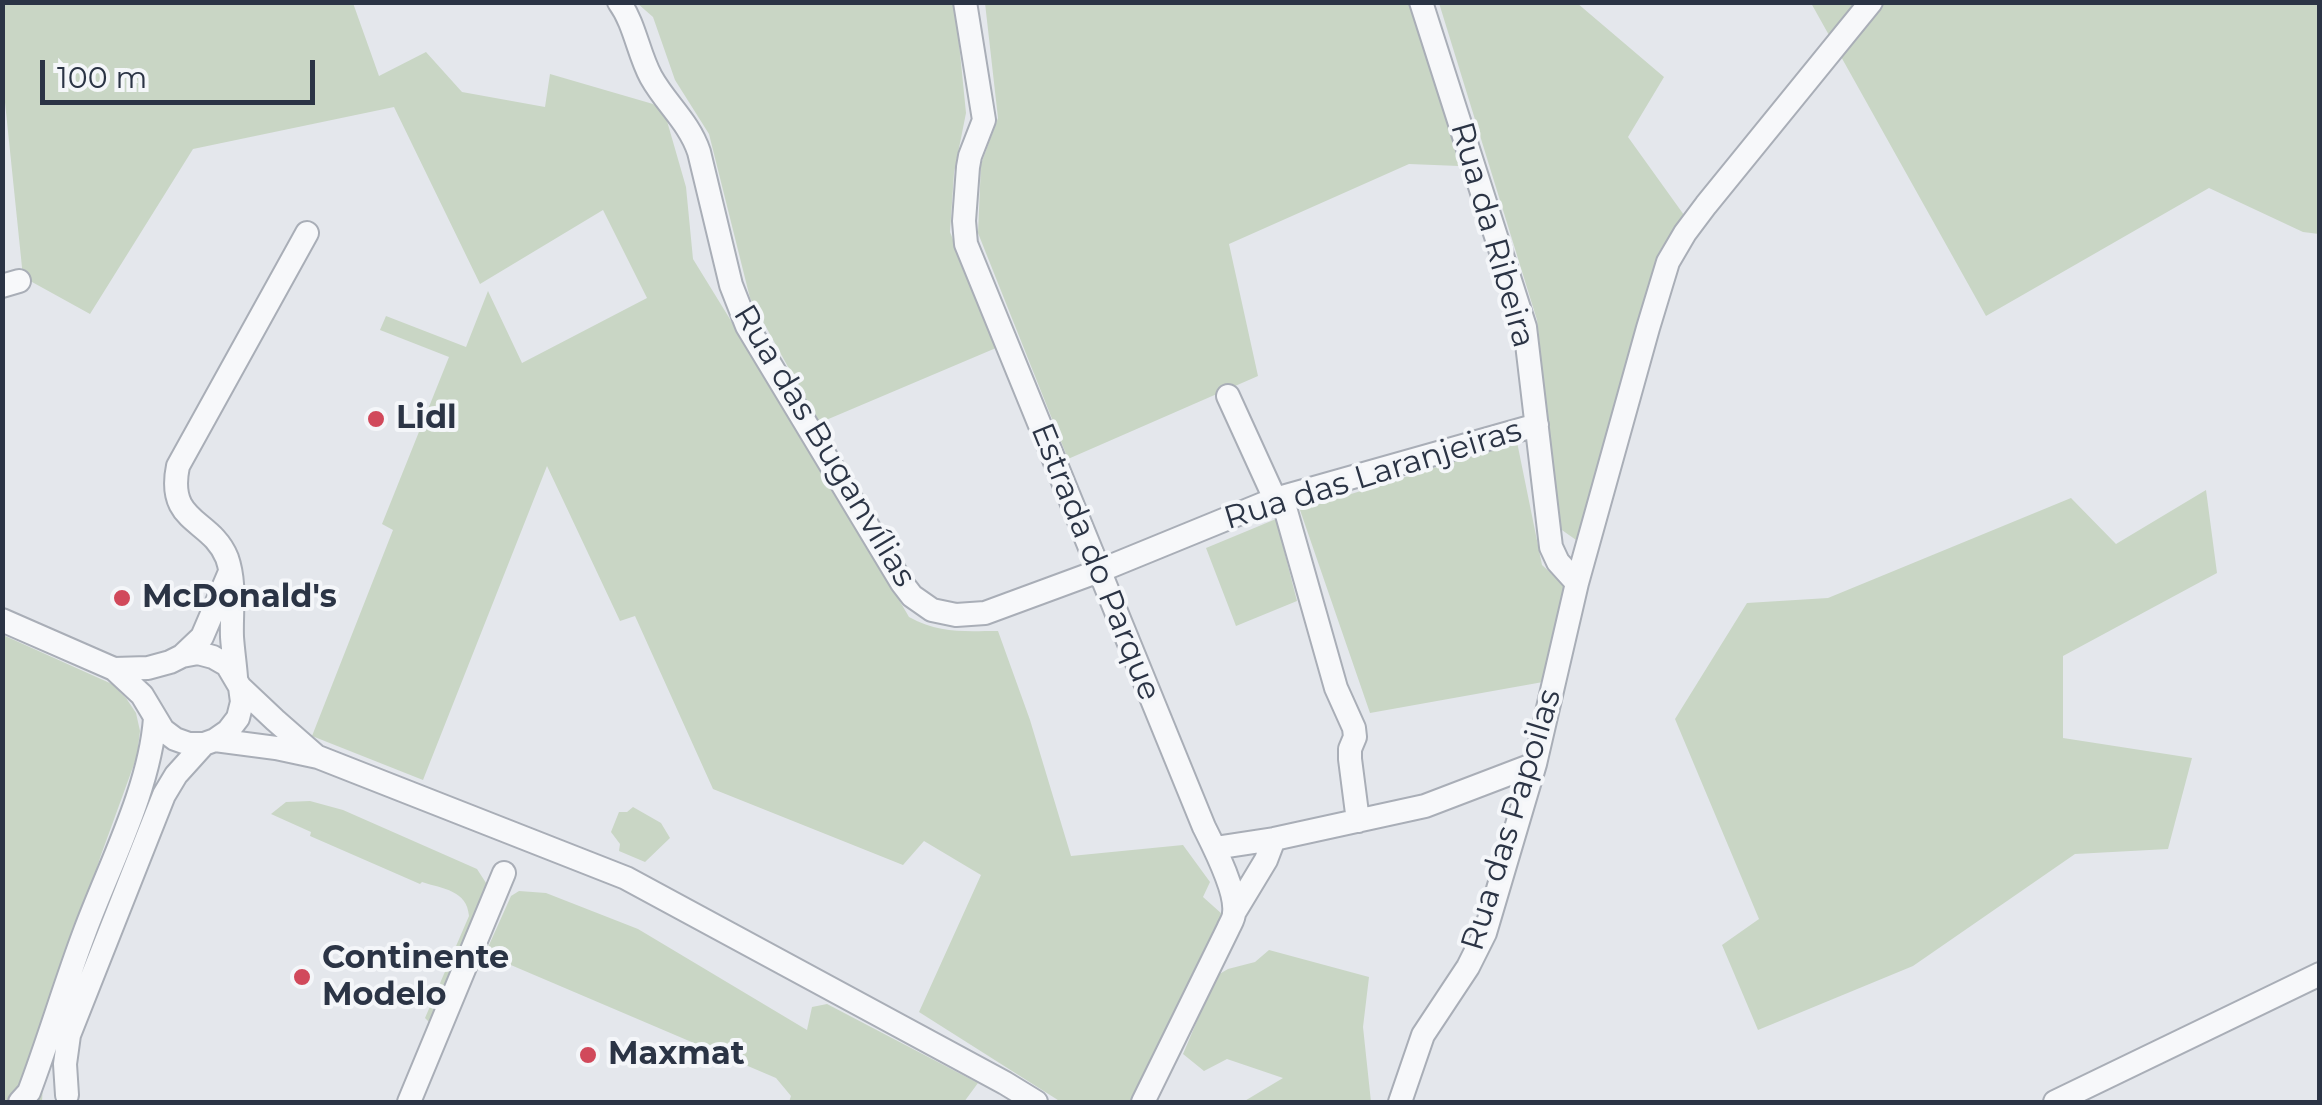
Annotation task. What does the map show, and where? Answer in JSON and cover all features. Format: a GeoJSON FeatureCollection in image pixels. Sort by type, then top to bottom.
{"type":"FeatureCollection","features":[{"type":"Feature","properties":{"kind":"street","name":"Rua das Buganvílias"},"geometry":{"type":"LineString","coordinates":[[619,2],[653,80],[694,136],[730,286],[747,326],[912,596],[932,610],[970,615],[1099,571]]}},
{"type":"Feature","properties":{"kind":"street","name":"Estrada do Parque"},"geometry":{"type":"LineString","coordinates":[[965,2],[984,120],[968,168],[966,244],[1215,848],[1233,898],[1234,913]]}},
{"type":"Feature","properties":{"kind":"street","name":"Rua da Ribeira"},"geometry":{"type":"LineString","coordinates":[[1422,2],[1524,328],[1551,547],[1558,562],[1578,583]]}},
{"type":"Feature","properties":{"kind":"street","name":"Rua das Papoilas"},"geometry":{"type":"LineString","coordinates":[[1400,1102],[1423,1035],[1468,967],[1484,933],[1535,764],[1578,583],[1668,262],[1696,219],[1871,2]]}},
{"type":"Feature","properties":{"kind":"street"},"geometry":{"type":"LineString","coordinates":[[70,1099],[65,1064],[69,1035],[164,796],[176,775],[210,742],[228,731],[238,718],[242,702],[232,637],[230,570],[221,546],[180,504],[176,493],[178,466],[306,232]]}},
{"type":"Feature","properties":{"kind":"street"},"geometry":{"type":"LineString","coordinates":[[1228,396],[1279,498],[1336,688],[1354,728],[1350,758],[1358,821]]}},
{"type":"Feature","properties":{"kind":"street","name":"Rua das Laranjeiras"},"geometry":{"type":"LineString","coordinates":[[1099,571],[1279,498],[1537,425]]}},
{"type":"Feature","properties":{"kind":"street"},"geometry":{"type":"LineString","coordinates":[[25,1097],[143,778],[153,738],[153,683],[160,672],[202,637],[230,570]]}},
{"type":"Feature","properties":{"kind":"street"},"geometry":{"type":"LineString","coordinates":[[2,620],[114,668],[133,685],[163,730],[175,739],[189,744],[210,742],[318,757],[626,878],[1036,1102]]}},
{"type":"Feature","properties":{"kind":"street"},"geometry":{"type":"LineString","coordinates":[[114,668],[148,668],[198,653],[213,656],[226,665],[274,720],[318,757]]}},
{"type":"Feature","properties":{"kind":"street"},"geometry":{"type":"LineString","coordinates":[[1215,848],[1425,806],[1535,764]]}},
{"type":"Feature","properties":{"kind":"street"},"geometry":{"type":"LineString","coordinates":[[1143,1102],[1274,839]]}},
{"type":"Feature","properties":{"kind":"street"},"geometry":{"type":"LineString","coordinates":[[409,1102],[504,872]]}},
{"type":"Feature","properties":{"kind":"street"},"geometry":{"type":"LineString","coordinates":[[2070,1099],[2320,974]]}},
{"type":"Feature","properties":{"kind":"street"},"geometry":{"type":"LineString","coordinates":[[25,1097],[42,1087],[56,1088],[70,1099]]}},
{"type":"Feature","properties":{"kind":"green space"},"geometry":{"type":"Polygon","coordinates":[[[2,3],[353,3],[379,76],[426,52],[462,92],[545,107],[550,74],[653,104],[665,114],[686,187],[693,259],[909,617],[942,629],[998,631],[1071,856],[1183,845],[1210,882],[1203,897],[1222,914],[1131,1102],[1061,1102],[919,1012],[981,875],[924,841],[903,865],[713,789],[635,616],[620,621],[547,466],[423,780],[312,736],[393,530],[382,524],[449,357],[380,330],[386,316],[466,347],[488,291],[522,363],[647,298],[603,210],[480,284],[394,107],[193,149],[90,314],[23,277],[3,83],[2,3]]]}},
{"type":"Feature","properties":{"kind":"green space"},"geometry":{"type":"Polygon","coordinates":[[[637,3],[955,3],[966,113],[954,173],[950,232],[996,348],[819,423],[750,298],[709,134],[675,80],[653,17],[637,3]]]}},
{"type":"Feature","properties":{"kind":"green space"},"geometry":{"type":"Polygon","coordinates":[[[985,3],[1417,3],[1459,166],[1409,164],[1229,244],[1258,376],[1068,459],[978,233],[981,164],[998,118],[985,3]]]}},
{"type":"Feature","properties":{"kind":"green space"},"geometry":{"type":"Polygon","coordinates":[[[1439,3],[1577,3],[1664,77],[1628,137],[1684,215],[1659,252],[1579,542],[1559,528],[1537,320],[1439,3]]]}},
{"type":"Feature","properties":{"kind":"green space"},"geometry":{"type":"Polygon","coordinates":[[[1811,3],[2319,3],[2319,234],[2303,232],[2209,188],[1986,316],[1811,3]]]}},
{"type":"Feature","properties":{"kind":"green space"},"geometry":{"type":"Polygon","coordinates":[[[1517,442],[1542,565],[1565,586],[1543,682],[1370,713],[1300,510],[1517,442]]]}},
{"type":"Feature","properties":{"kind":"green space"},"geometry":{"type":"Polygon","coordinates":[[[2206,490],[2217,573],[2063,656],[2063,738],[2192,758],[2168,849],[2075,854],[1913,966],[1758,1030],[1722,945],[1759,919],[1675,719],[1747,603],[1828,598],[2071,498],[2116,544],[2206,490]]]}},
{"type":"Feature","properties":{"kind":"green space"},"geometry":{"type":"Polygon","coordinates":[[[1276,519],[1297,601],[1236,626],[1206,548],[1276,519]]]}},
{"type":"Feature","properties":{"kind":"green space"},"geometry":{"type":"Polygon","coordinates":[[[3,635],[112,684],[136,713],[140,731],[137,756],[46,1029],[42,1102],[3,1102],[3,635]]]}},
{"type":"Feature","properties":{"kind":"green space"},"geometry":{"type":"Polygon","coordinates":[[[310,801],[343,810],[477,869],[488,886],[429,1022],[425,1018],[469,916],[464,901],[453,892],[420,884],[310,836],[311,832],[271,814],[286,802],[310,801]]]}},
{"type":"Feature","properties":{"kind":"green space"},"geometry":{"type":"Polygon","coordinates":[[[633,807],[661,823],[670,838],[645,862],[619,851],[620,844],[611,832],[619,812],[633,807]]]}},
{"type":"Feature","properties":{"kind":"green space"},"geometry":{"type":"Polygon","coordinates":[[[519,891],[546,893],[638,929],[807,1030],[812,1007],[827,1004],[978,1083],[964,1102],[789,1102],[791,1096],[776,1078],[485,954],[511,896],[519,891]]]}},
{"type":"Feature","properties":{"kind":"green space"},"geometry":{"type":"Polygon","coordinates":[[[1269,950],[1369,977],[1363,1027],[1371,1102],[1243,1102],[1283,1078],[1227,1059],[1204,1071],[1183,1054],[1216,976],[1255,962],[1269,950]]]}},
{"type":"Feature","properties":{"kind":"place","name":"Lidl"},"geometry":{"type":"Point","coordinates":[376,419]}},
{"type":"Feature","properties":{"kind":"place","name":"McDonald's"},"geometry":{"type":"Point","coordinates":[122,598]}},
{"type":"Feature","properties":{"kind":"place","name":"Continente Modelo"},"geometry":{"type":"Point","coordinates":[302,977]}},
{"type":"Feature","properties":{"kind":"place","name":"Maxmat"},"geometry":{"type":"Point","coordinates":[588,1055]}}]}
